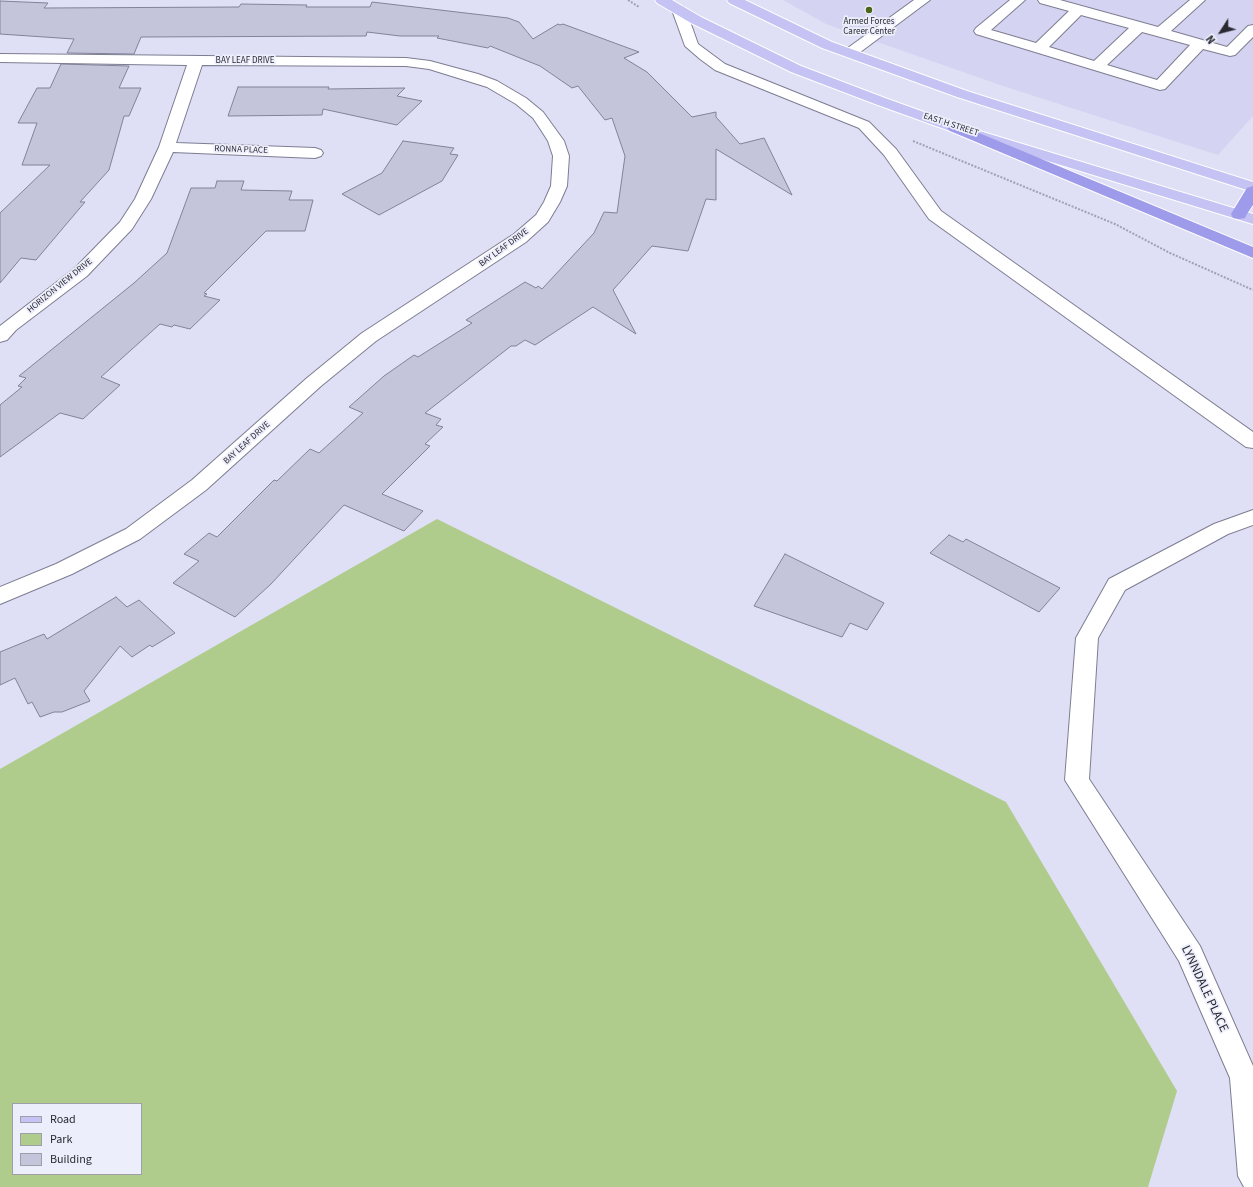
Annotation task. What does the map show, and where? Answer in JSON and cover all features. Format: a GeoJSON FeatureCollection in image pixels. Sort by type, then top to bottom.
{"type":"FeatureCollection","features":[{"type":"Feature","properties":{"kind":"highway"},"geometry":{"type":"LineString","coordinates":[[956,128],[1253,253]]}},
{"type":"Feature","properties":{"kind":"highway"},"geometry":{"type":"LineString","coordinates":[[1246,216],[1253,191]]}},
{"type":"Feature","properties":{"kind":"main road","name":"EAST H STREET"},"geometry":{"type":"LineString","coordinates":[[662,0],[696,20],[796,68],[880,102],[956,128],[1246,216]]}},
{"type":"Feature","properties":{"kind":"main road"},"geometry":{"type":"LineString","coordinates":[[734,0],[827,45],[962,94],[1253,187]]}},
{"type":"Feature","properties":{"kind":"street"},"geometry":{"type":"LineString","coordinates":[[850,53],[923,0]]}},
{"type":"Feature","properties":{"kind":"street"},"geometry":{"type":"LineString","coordinates":[[1018,0],[982,31],[1160,86],[1200,43]]}},
{"type":"Feature","properties":{"kind":"street"},"geometry":{"type":"LineString","coordinates":[[1045,0],[1230,52],[1253,29]]}},
{"type":"Feature","properties":{"kind":"street"},"geometry":{"type":"LineString","coordinates":[[1161,32],[1198,0]]}},
{"type":"Feature","properties":{"kind":"street"},"geometry":{"type":"LineString","coordinates":[[1039,48],[1079,9]]}},
{"type":"Feature","properties":{"kind":"street"},"geometry":{"type":"LineString","coordinates":[[679,10],[692,46],[720,67],[864,126],[890,152],[935,215],[1253,442]]}},
{"type":"Feature","properties":{"kind":"street"},"geometry":{"type":"LineString","coordinates":[[1097,66],[1140,26]]}},
{"type":"Feature","properties":{"kind":"street","name":"BAY LEAF DRIVE"},"geometry":{"type":"LineString","coordinates":[[0,58],[406,62],[430,65],[492,84],[521,101],[538,115],[548,128],[556,141],[561,156],[559,186],[552,202],[542,218],[520,238],[369,337],[314,382],[199,485],[152,521],[133,534],[64,569],[0,596]]}},
{"type":"Feature","properties":{"kind":"street","name":"HORIZON VIEW DRIVE"},"geometry":{"type":"LineString","coordinates":[[0,336],[10,326],[81,272],[126,225],[143,199],[167,147],[196,61]]}},
{"type":"Feature","properties":{"kind":"street","name":"RONNA PLACE"},"geometry":{"type":"LineString","coordinates":[[167,147],[315,153]]}},
{"type":"Feature","properties":{"kind":"street","name":"LYNNDALE PLACE"},"geometry":{"type":"LineString","coordinates":[[1253,517],[1221,529],[1117,585],[1087,638],[1077,780],[1190,954],[1244,1078],[1253,1176]]}},
{"type":"Feature","properties":{"kind":"path"},"geometry":{"type":"LineString","coordinates":[[628,0],[641,8]]}},
{"type":"Feature","properties":{"kind":"path"},"geometry":{"type":"LineString","coordinates":[[908,138],[1115,224],[1170,253],[1253,290]]}},
{"type":"Feature","properties":{"kind":"shaded area"},"geometry":{"type":"Polygon","coordinates":[[[783,0],[1253,0],[1253,116],[1218,155],[1003,86],[826,24],[783,0]]]}},
{"type":"Feature","properties":{"kind":"green space"},"geometry":{"type":"Polygon","coordinates":[[[437,519],[1006,802],[1177,1091],[1148,1187],[0,1187],[0,769],[437,519]]]}},
{"type":"Feature","properties":{"kind":"building"},"geometry":{"type":"Polygon","coordinates":[[[0,1],[48,3],[44,8],[239,7],[241,4],[307,5],[306,7],[370,7],[372,2],[508,18],[519,22],[533,39],[558,24],[563,24],[639,52],[624,58],[647,72],[692,117],[716,112],[716,117],[740,144],[764,138],[792,195],[716,149],[716,200],[706,199],[688,251],[652,246],[613,290],[636,334],[593,307],[535,345],[525,340],[516,346],[511,346],[425,413],[441,419],[436,425],[443,427],[425,444],[430,446],[382,494],[423,511],[404,531],[344,505],[271,584],[235,617],[173,583],[199,561],[184,554],[209,533],[217,537],[274,480],[277,481],[310,449],[319,453],[363,413],[349,407],[384,376],[414,355],[418,357],[472,323],[466,320],[525,282],[536,288],[538,286],[542,289],[594,233],[604,212],[617,213],[625,156],[612,118],[605,120],[578,86],[572,88],[540,66],[490,46],[488,48],[437,38],[439,36],[400,36],[367,32],[366,36],[141,37],[134,54],[67,53],[74,39],[0,34],[0,1]]]}},
{"type":"Feature","properties":{"kind":"building"},"geometry":{"type":"Polygon","coordinates":[[[61,64],[129,66],[119,88],[141,88],[129,116],[124,116],[109,170],[80,202],[85,202],[36,260],[21,258],[0,283],[0,213],[50,165],[22,165],[37,123],[18,123],[37,88],[50,88],[61,64]]]}},
{"type":"Feature","properties":{"kind":"building"},"geometry":{"type":"Polygon","coordinates":[[[238,87],[329,87],[328,89],[405,88],[397,96],[422,101],[397,125],[323,109],[322,115],[228,116],[238,87]]]}},
{"type":"Feature","properties":{"kind":"building"},"geometry":{"type":"Polygon","coordinates":[[[403,141],[454,148],[450,154],[458,155],[442,181],[379,215],[342,194],[382,173],[403,141]]]}},
{"type":"Feature","properties":{"kind":"building"},"geometry":{"type":"Polygon","coordinates":[[[217,181],[244,181],[241,190],[292,191],[289,200],[313,200],[305,231],[266,231],[204,293],[207,294],[204,296],[220,300],[190,329],[174,325],[172,327],[160,324],[101,377],[120,385],[83,419],[60,413],[0,457],[0,405],[22,387],[18,386],[26,378],[19,376],[134,283],[167,253],[191,188],[215,188],[217,181]]]}},
{"type":"Feature","properties":{"kind":"building"},"geometry":{"type":"Polygon","coordinates":[[[949,535],[963,542],[966,539],[1060,588],[1039,612],[930,553],[949,535]]]}},
{"type":"Feature","properties":{"kind":"building"},"geometry":{"type":"Polygon","coordinates":[[[785,554],[884,603],[867,630],[850,623],[842,637],[754,606],[785,554]]]}},
{"type":"Feature","properties":{"kind":"building"},"geometry":{"type":"Polygon","coordinates":[[[116,597],[127,607],[139,600],[175,633],[152,647],[150,645],[132,657],[120,646],[84,691],[90,701],[62,712],[54,712],[40,717],[32,702],[28,704],[15,678],[0,685],[0,652],[44,634],[47,639],[116,597]]]}},
{"type":"Feature","properties":{"kind":"place","name":"Armed Forces Career Center"},"geometry":{"type":"Point","coordinates":[869,10]}}]}
